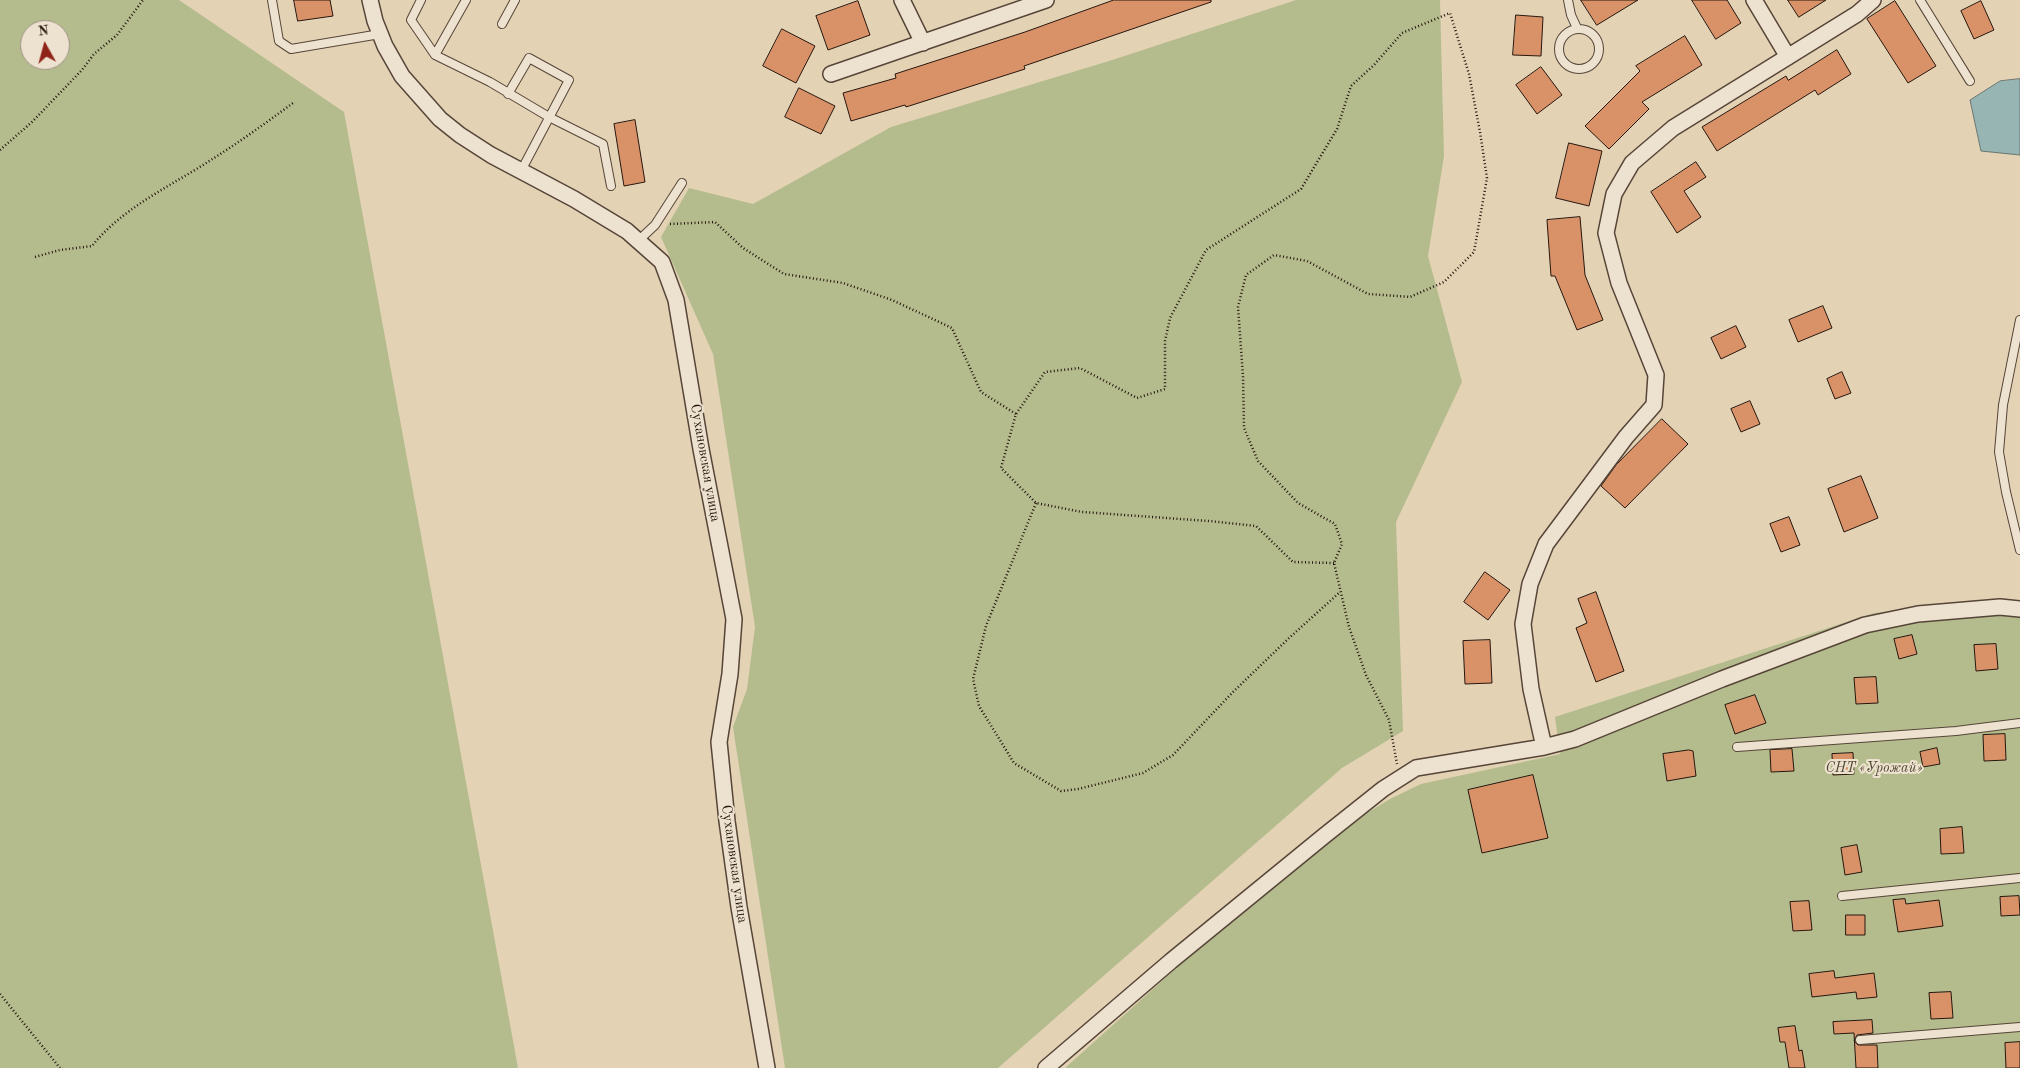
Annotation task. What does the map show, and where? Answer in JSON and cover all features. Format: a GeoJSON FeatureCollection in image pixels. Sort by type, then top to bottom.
{"type":"FeatureCollection","features":[{"type":"Feature","properties":{"kind":"street","name":"Сухановская улица"},"geometry":{"type":"LineString","coordinates":[[370,0],[385,46],[402,76],[440,119],[460,135],[602,215],[638,241],[662,262],[676,300],[701,449],[734,619],[730,674],[719,742],[727,821],[739,907],[767,1068]]}},
{"type":"Feature","properties":{"kind":"street"},"geometry":{"type":"LineString","coordinates":[[902,0],[923,43]]}},
{"type":"Feature","properties":{"kind":"street"},"geometry":{"type":"LineString","coordinates":[[832,74],[1046,0]]}},
{"type":"Feature","properties":{"kind":"street"},"geometry":{"type":"LineString","coordinates":[[1754,0],[1788,57]]}},
{"type":"Feature","properties":{"kind":"street"},"geometry":{"type":"LineString","coordinates":[[1544,747],[1531,689],[1523,624],[1530,584],[1546,544],[1626,438],[1654,405],[1656,375],[1619,283],[1606,233],[1614,194],[1632,163],[1673,128],[1857,14],[1873,0]]}},
{"type":"Feature","properties":{"kind":"street"},"geometry":{"type":"LineString","coordinates":[[1046,1068],[1171,961],[1324,836],[1383,789],[1422,767],[1544,747],[1575,739],[1722,679],[1865,625],[1918,614],[2000,607],[2020,609]]}},
{"type":"Feature","properties":{"kind":"lane"},"geometry":{"type":"LineString","coordinates":[[272,0],[279,41],[291,49],[380,34]]}},
{"type":"Feature","properties":{"kind":"lane"},"geometry":{"type":"LineString","coordinates":[[421,0],[411,20],[435,55],[603,144],[611,186]]}},
{"type":"Feature","properties":{"kind":"lane"},"geometry":{"type":"LineString","coordinates":[[435,55],[466,0]]}},
{"type":"Feature","properties":{"kind":"lane"},"geometry":{"type":"LineString","coordinates":[[502,24],[515,0]]}},
{"type":"Feature","properties":{"kind":"lane"},"geometry":{"type":"LineString","coordinates":[[1568,0],[1577,28],[1592,33],[1597,39],[1599,47],[1598,55],[1594,62],[1580,69],[1566,64],[1560,58],[1558,51],[1559,42],[1563,35],[1569,30],[1577,28]]}},
{"type":"Feature","properties":{"kind":"lane"},"geometry":{"type":"LineString","coordinates":[[1920,0],[1970,81]]}},
{"type":"Feature","properties":{"kind":"lane"},"geometry":{"type":"LineString","coordinates":[[508,94],[530,58],[569,80],[521,171]]}},
{"type":"Feature","properties":{"kind":"lane"},"geometry":{"type":"LineString","coordinates":[[638,241],[655,224],[682,183]]}},
{"type":"Feature","properties":{"kind":"lane"},"geometry":{"type":"LineString","coordinates":[[2020,320],[2003,405],[1999,452],[2006,492],[2020,550]]}},
{"type":"Feature","properties":{"kind":"lane"},"geometry":{"type":"LineString","coordinates":[[1737,747],[1956,731],[2020,723]]}},
{"type":"Feature","properties":{"kind":"lane"},"geometry":{"type":"LineString","coordinates":[[1842,896],[2020,878]]}},
{"type":"Feature","properties":{"kind":"lane"},"geometry":{"type":"LineString","coordinates":[[1860,1040],[2020,1027]]}},
{"type":"Feature","properties":{"kind":"path"},"geometry":{"type":"LineString","coordinates":[[0,150],[38,116],[82,70],[94,54],[117,35],[143,0]]}},
{"type":"Feature","properties":{"kind":"path"},"geometry":{"type":"LineString","coordinates":[[1334,563],[1293,562],[1256,526],[1082,512],[1036,503],[1001,468],[1016,414],[1045,372],[1080,368],[1137,398],[1165,389],[1165,341],[1170,318],[1206,250],[1301,189],[1337,129],[1351,86],[1374,65],[1402,34],[1450,13],[1468,74],[1487,178],[1474,252],[1444,282],[1410,297],[1368,294],[1307,261],[1274,255],[1246,275],[1238,307],[1243,376],[1244,428],[1258,462],[1298,503],[1335,524],[1342,544],[1334,563],[1348,627],[1366,674],[1389,720],[1400,778]]}},
{"type":"Feature","properties":{"kind":"path"},"geometry":{"type":"LineString","coordinates":[[35,257],[60,250],[92,246],[103,232],[149,198],[214,158],[293,103]]}},
{"type":"Feature","properties":{"kind":"path"},"geometry":{"type":"LineString","coordinates":[[655,224],[715,222],[743,248],[784,274],[843,283],[892,300],[952,328],[981,392],[1016,414]]}},
{"type":"Feature","properties":{"kind":"path"},"geometry":{"type":"LineString","coordinates":[[1036,503],[986,626],[973,679],[979,706],[1014,763],[1061,791],[1143,773],[1173,755],[1233,692],[1340,592]]}},
{"type":"Feature","properties":{"kind":"path"},"geometry":{"type":"LineString","coordinates":[[0,994],[60,1068]]}},
{"type":"Feature","properties":{"kind":"green space"},"geometry":{"type":"Polygon","coordinates":[[[0,0],[179,0],[344,112],[518,1068],[0,1068],[0,0]]]}},
{"type":"Feature","properties":{"kind":"green space"},"geometry":{"type":"Polygon","coordinates":[[[1296,0],[1440,0],[1444,156],[1428,256],[1462,382],[1396,522],[1403,731],[1342,768],[998,1068],[785,1068],[733,727],[747,689],[755,627],[713,354],[661,237],[689,188],[753,204],[891,127],[1109,61],[1296,0]]]}},
{"type":"Feature","properties":{"kind":"green space","name":"СНТ «Урожай»"},"geometry":{"type":"Polygon","coordinates":[[[2001,599],[2020,602],[2020,1068],[1065,1068],[1310,848],[1390,799],[1421,784],[1560,754],[1555,717],[1874,613],[2001,599]]]}},
{"type":"Feature","properties":{"kind":"water"},"geometry":{"type":"Polygon","coordinates":[[[2020,79],[2020,155],[1981,151],[1970,100],[2000,81],[2020,79]]]}},
{"type":"Feature","properties":{"kind":"building"},"geometry":{"type":"Polygon","coordinates":[[[294,0],[330,0],[333,16],[298,21],[294,0]]]}},
{"type":"Feature","properties":{"kind":"building"},"geometry":{"type":"Polygon","coordinates":[[[1114,0],[1211,0],[1211,2],[1024,66],[1025,69],[906,107],[905,105],[851,121],[843,93],[896,78],[895,74],[1025,32],[1114,0]]]}},
{"type":"Feature","properties":{"kind":"building"},"geometry":{"type":"Polygon","coordinates":[[[1581,0],[1638,0],[1597,25],[1581,0]]]}},
{"type":"Feature","properties":{"kind":"building"},"geometry":{"type":"Polygon","coordinates":[[[1692,0],[1727,0],[1741,23],[1716,39],[1692,0]]]}},
{"type":"Feature","properties":{"kind":"building"},"geometry":{"type":"Polygon","coordinates":[[[1788,0],[1826,0],[1799,17],[1788,0]]]}},
{"type":"Feature","properties":{"kind":"building"},"geometry":{"type":"Polygon","coordinates":[[[858,1],[870,35],[828,50],[816,16],[858,1]]]}},
{"type":"Feature","properties":{"kind":"building"},"geometry":{"type":"Polygon","coordinates":[[[1895,1],[1936,66],[1908,83],[1867,19],[1895,1]]]}},
{"type":"Feature","properties":{"kind":"building"},"geometry":{"type":"Polygon","coordinates":[[[1981,1],[1994,30],[1974,39],[1961,11],[1981,1]]]}},
{"type":"Feature","properties":{"kind":"building"},"geometry":{"type":"Polygon","coordinates":[[[1516,15],[1543,17],[1541,56],[1513,55],[1516,15]]]}},
{"type":"Feature","properties":{"kind":"building"},"geometry":{"type":"Polygon","coordinates":[[[782,29],[815,46],[796,83],[763,66],[782,29]]]}},
{"type":"Feature","properties":{"kind":"building"},"geometry":{"type":"Polygon","coordinates":[[[1685,36],[1702,65],[1642,102],[1649,109],[1609,149],[1585,126],[1640,71],[1636,66],[1685,36]]]}},
{"type":"Feature","properties":{"kind":"building"},"geometry":{"type":"Polygon","coordinates":[[[1837,50],[1851,74],[1818,95],[1815,90],[1717,151],[1702,127],[1786,76],[1788,80],[1837,50]]]}},
{"type":"Feature","properties":{"kind":"building"},"geometry":{"type":"Polygon","coordinates":[[[1541,67],[1562,95],[1537,114],[1516,85],[1541,67]]]}},
{"type":"Feature","properties":{"kind":"building"},"geometry":{"type":"Polygon","coordinates":[[[799,88],[835,106],[821,134],[785,117],[799,88]]]}},
{"type":"Feature","properties":{"kind":"building"},"geometry":{"type":"Polygon","coordinates":[[[635,120],[645,182],[624,186],[614,124],[635,120]]]}},
{"type":"Feature","properties":{"kind":"building"},"geometry":{"type":"Polygon","coordinates":[[[1569,143],[1602,151],[1589,206],[1556,198],[1569,143]]]}},
{"type":"Feature","properties":{"kind":"building"},"geometry":{"type":"Polygon","coordinates":[[[1696,162],[1706,177],[1684,191],[1701,217],[1677,233],[1651,192],[1696,162]]]}},
{"type":"Feature","properties":{"kind":"building"},"geometry":{"type":"Polygon","coordinates":[[[1580,217],[1585,275],[1603,320],[1577,330],[1555,276],[1551,276],[1547,220],[1580,217]]]}},
{"type":"Feature","properties":{"kind":"building"},"geometry":{"type":"Polygon","coordinates":[[[1823,306],[1832,328],[1798,342],[1789,320],[1823,306]]]}},
{"type":"Feature","properties":{"kind":"building"},"geometry":{"type":"Polygon","coordinates":[[[1736,326],[1746,347],[1721,359],[1711,338],[1736,326]]]}},
{"type":"Feature","properties":{"kind":"building"},"geometry":{"type":"Polygon","coordinates":[[[1842,372],[1851,393],[1835,399],[1827,379],[1842,372]]]}},
{"type":"Feature","properties":{"kind":"building"},"geometry":{"type":"Polygon","coordinates":[[[1750,401],[1760,424],[1741,432],[1731,409],[1750,401]]]}},
{"type":"Feature","properties":{"kind":"building"},"geometry":{"type":"Polygon","coordinates":[[[1662,419],[1688,444],[1625,508],[1601,486],[1616,465],[1662,419]]]}},
{"type":"Feature","properties":{"kind":"building"},"geometry":{"type":"Polygon","coordinates":[[[1861,476],[1878,518],[1844,532],[1828,489],[1861,476]]]}},
{"type":"Feature","properties":{"kind":"building"},"geometry":{"type":"Polygon","coordinates":[[[1789,517],[1800,545],[1781,552],[1770,524],[1789,517]]]}},
{"type":"Feature","properties":{"kind":"building"},"geometry":{"type":"Polygon","coordinates":[[[1485,572],[1510,590],[1488,620],[1464,602],[1485,572]]]}},
{"type":"Feature","properties":{"kind":"building"},"geometry":{"type":"Polygon","coordinates":[[[1596,592],[1624,671],[1596,682],[1576,628],[1587,623],[1578,599],[1596,592]]]}},
{"type":"Feature","properties":{"kind":"building"},"geometry":{"type":"Polygon","coordinates":[[[1912,635],[1917,654],[1899,659],[1894,639],[1912,635]]]}},
{"type":"Feature","properties":{"kind":"building"},"geometry":{"type":"Polygon","coordinates":[[[1490,640],[1492,683],[1465,684],[1463,641],[1490,640]]]}},
{"type":"Feature","properties":{"kind":"building"},"geometry":{"type":"Polygon","coordinates":[[[1996,644],[1998,669],[1976,671],[1974,645],[1996,644]]]}},
{"type":"Feature","properties":{"kind":"building"},"geometry":{"type":"Polygon","coordinates":[[[1876,677],[1878,703],[1856,704],[1854,678],[1876,677]]]}},
{"type":"Feature","properties":{"kind":"building"},"geometry":{"type":"Polygon","coordinates":[[[1755,695],[1766,723],[1735,734],[1725,705],[1755,695]]]}},
{"type":"Feature","properties":{"kind":"building"},"geometry":{"type":"Polygon","coordinates":[[[2005,734],[2006,760],[1984,761],[1983,735],[2005,734]]]}},
{"type":"Feature","properties":{"kind":"building"},"geometry":{"type":"Polygon","coordinates":[[[1937,748],[1940,764],[1923,767],[1920,752],[1937,748]]]}},
{"type":"Feature","properties":{"kind":"building"},"geometry":{"type":"Polygon","coordinates":[[[1792,749],[1794,771],[1771,772],[1770,750],[1792,749]]]}},
{"type":"Feature","properties":{"kind":"building"},"geometry":{"type":"Polygon","coordinates":[[[1693,751],[1696,776],[1667,781],[1663,754],[1693,751]]]}},
{"type":"Feature","properties":{"kind":"building"},"geometry":{"type":"Polygon","coordinates":[[[1853,753],[1854,774],[1833,775],[1832,754],[1853,753]]]}},
{"type":"Feature","properties":{"kind":"building"},"geometry":{"type":"Polygon","coordinates":[[[1533,775],[1548,838],[1482,853],[1468,790],[1533,775]]]}},
{"type":"Feature","properties":{"kind":"building"},"geometry":{"type":"Polygon","coordinates":[[[1962,827],[1964,853],[1941,854],[1940,829],[1962,827]]]}},
{"type":"Feature","properties":{"kind":"building"},"geometry":{"type":"Polygon","coordinates":[[[1857,845],[1862,872],[1845,875],[1841,848],[1857,845]]]}},
{"type":"Feature","properties":{"kind":"building"},"geometry":{"type":"Polygon","coordinates":[[[2019,896],[2020,915],[2001,916],[2000,897],[2019,896]]]}},
{"type":"Feature","properties":{"kind":"building"},"geometry":{"type":"Polygon","coordinates":[[[1905,899],[1906,904],[1939,900],[1943,926],[1898,932],[1893,900],[1905,899]]]}},
{"type":"Feature","properties":{"kind":"building"},"geometry":{"type":"Polygon","coordinates":[[[1809,901],[1812,930],[1793,931],[1790,902],[1809,901]]]}},
{"type":"Feature","properties":{"kind":"building"},"geometry":{"type":"Polygon","coordinates":[[[1846,915],[1865,915],[1865,935],[1846,935],[1846,915]]]}},
{"type":"Feature","properties":{"kind":"building"},"geometry":{"type":"Polygon","coordinates":[[[1834,971],[1835,978],[1874,973],[1877,997],[1857,999],[1856,992],[1812,997],[1809,974],[1834,971]]]}},
{"type":"Feature","properties":{"kind":"building"},"geometry":{"type":"Polygon","coordinates":[[[1951,992],[1953,1018],[1931,1019],[1929,993],[1951,992]]]}},
{"type":"Feature","properties":{"kind":"building"},"geometry":{"type":"Polygon","coordinates":[[[1872,1020],[1873,1033],[1857,1035],[1854,1040],[1854,1033],[1834,1034],[1833,1022],[1872,1020]]]}},
{"type":"Feature","properties":{"kind":"building"},"geometry":{"type":"Polygon","coordinates":[[[1795,1026],[1799,1051],[1802,1050],[1805,1068],[1789,1068],[1785,1042],[1780,1042],[1778,1028],[1795,1026]]]}},
{"type":"Feature","properties":{"kind":"building"},"geometry":{"type":"Polygon","coordinates":[[[1854,1041],[1858,1045],[1877,1045],[1878,1068],[1856,1068],[1854,1041]]]}},
{"type":"Feature","properties":{"kind":"building"},"geometry":{"type":"Polygon","coordinates":[[[2020,1042],[2020,1068],[2006,1068],[2005,1043],[2020,1042]]]}}]}
